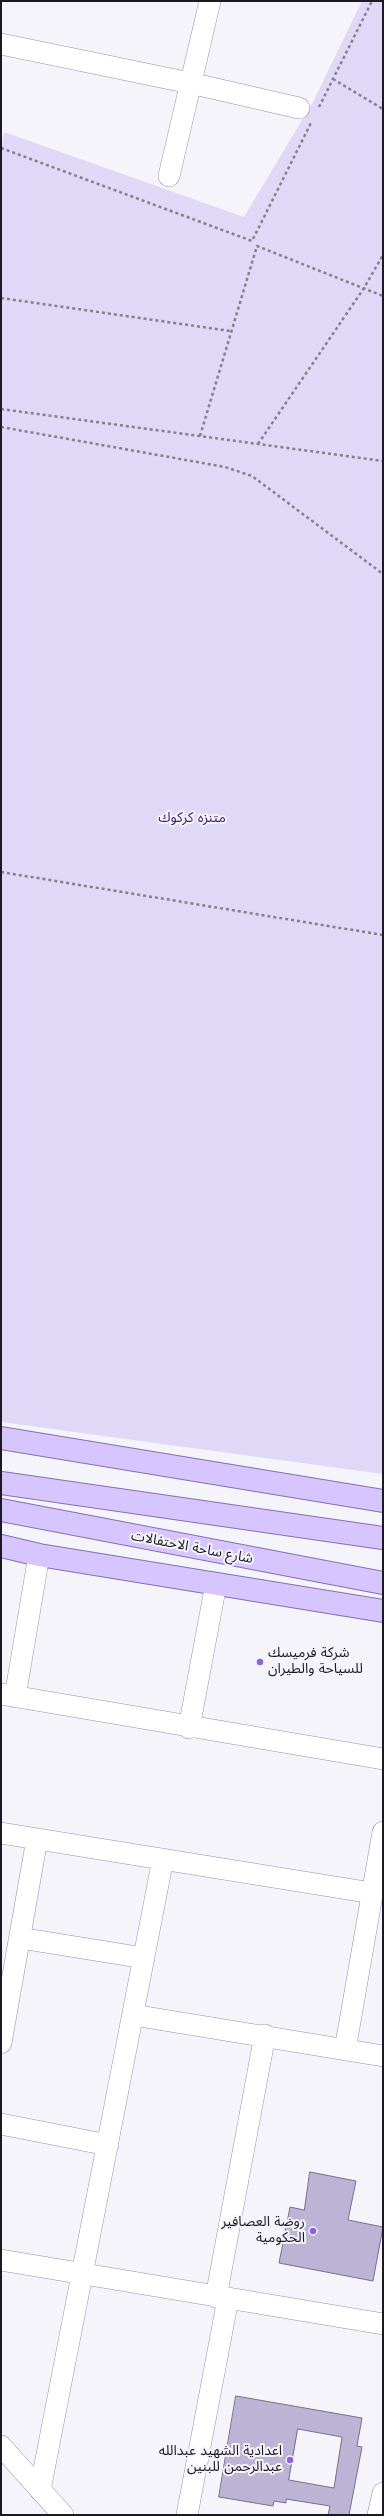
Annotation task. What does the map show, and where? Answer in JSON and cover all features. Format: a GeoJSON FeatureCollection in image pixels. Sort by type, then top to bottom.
{"type":"FeatureCollection","features":[{"type":"Feature","properties":{"kind":"main road"},"geometry":{"type":"LineString","coordinates":[[1,1438],[383,1501]]}},
{"type":"Feature","properties":{"kind":"main road"},"geometry":{"type":"LineString","coordinates":[[1,1480],[22,1487]]}},
{"type":"Feature","properties":{"kind":"main road"},"geometry":{"type":"LineString","coordinates":[[1,1483],[383,1538]]}},
{"type":"Feature","properties":{"kind":"main road","name":"شارع ساحة الاحتفالات"},"geometry":{"type":"LineString","coordinates":[[1,1510],[266,1562],[383,1583]]}},
{"type":"Feature","properties":{"kind":"main road"},"geometry":{"type":"LineString","coordinates":[[1,1546],[40,1555],[383,1611]]}},
{"type":"Feature","properties":{"kind":"main road"},"geometry":{"type":"LineString","coordinates":[[262,1591],[266,1562]]}},
{"type":"Feature","properties":{"kind":"street"},"geometry":{"type":"LineString","coordinates":[[169,176],[210,1]]}},
{"type":"Feature","properties":{"kind":"street"},"geometry":{"type":"LineString","coordinates":[[1,44],[190,83],[309,115]]}},
{"type":"Feature","properties":{"kind":"street"},"geometry":{"type":"LineString","coordinates":[[40,1555],[8,1696],[189,1728],[383,1759]]}},
{"type":"Feature","properties":{"kind":"street"},"geometry":{"type":"LineString","coordinates":[[189,1728],[216,1584]]}},
{"type":"Feature","properties":{"kind":"street"},"geometry":{"type":"LineString","coordinates":[[345,2050],[383,1832]]}},
{"type":"Feature","properties":{"kind":"street"},"geometry":{"type":"LineString","coordinates":[[1,1834],[372,1893]]}},
{"type":"Feature","properties":{"kind":"street"},"geometry":{"type":"LineString","coordinates":[[1,2043],[37,1839]]}},
{"type":"Feature","properties":{"kind":"street"},"geometry":{"type":"LineString","coordinates":[[40,2490],[163,1860]]}},
{"type":"Feature","properties":{"kind":"street"},"geometry":{"type":"LineString","coordinates":[[20,1938],[144,1958]]}},
{"type":"Feature","properties":{"kind":"street"},"geometry":{"type":"LineString","coordinates":[[133,2015],[383,2056]]}},
{"type":"Feature","properties":{"kind":"street"},"geometry":{"type":"LineString","coordinates":[[187,2515],[266,2036]]}},
{"type":"Feature","properties":{"kind":"street"},"geometry":{"type":"LineString","coordinates":[[1,2124],[108,2145]]}},
{"type":"Feature","properties":{"kind":"street"},"geometry":{"type":"LineString","coordinates":[[1,2260],[383,2324]]}},
{"type":"Feature","properties":{"kind":"street"},"geometry":{"type":"LineString","coordinates":[[1,2446],[63,2515]]}},
{"type":"Feature","properties":{"kind":"street"},"geometry":{"type":"LineString","coordinates":[[378,2515],[383,2493]]}},
{"type":"Feature","properties":{"kind":"path"},"geometry":{"type":"LineString","coordinates":[[1,148],[252,241],[309,115],[333,79],[372,1]]}},
{"type":"Feature","properties":{"kind":"path"},"geometry":{"type":"LineString","coordinates":[[333,79],[383,109]]}},
{"type":"Feature","properties":{"kind":"path"},"geometry":{"type":"LineString","coordinates":[[200,436],[230,331],[257,246],[383,296]]}},
{"type":"Feature","properties":{"kind":"path"},"geometry":{"type":"LineString","coordinates":[[258,444],[364,288],[383,255]]}},
{"type":"Feature","properties":{"kind":"path"},"geometry":{"type":"LineString","coordinates":[[1,298],[230,331]]}},
{"type":"Feature","properties":{"kind":"path"},"geometry":{"type":"LineString","coordinates":[[1,409],[383,461]]}},
{"type":"Feature","properties":{"kind":"path"},"geometry":{"type":"LineString","coordinates":[[1,427],[225,467],[252,476],[383,574]]}},
{"type":"Feature","properties":{"kind":"path"},"geometry":{"type":"LineString","coordinates":[[1,872],[383,935]]}},
{"type":"Feature","properties":{"kind":"green space","name":"متنزه كركوك"},"geometry":{"type":"Polygon","coordinates":[[[362,1],[383,1],[383,1474],[1,1422],[1,150],[4,132],[244,217],[314,100],[362,1]]]}},
{"type":"Feature","properties":{"kind":"building"},"geometry":{"type":"Polygon","coordinates":[[[310,2172],[356,2181],[348,2220],[383,2227],[373,2281],[279,2263],[290,2207],[304,2210],[310,2172]]]}},
{"type":"Feature","properties":{"kind":"building"},"geometry":{"type":"Polygon","coordinates":[[[236,2396],[362,2418],[357,2446],[362,2447],[349,2515],[328,2515],[330,2506],[286,2499],[286,2503],[274,2501],[273,2506],[219,2497],[236,2396]],[[298,2429],[289,2480],[334,2488],[342,2437],[298,2429]]]}},
{"type":"Feature","properties":{"kind":"place","name":"شركة فرميسك للسياحة والطيران"},"geometry":{"type":"Point","coordinates":[260,1662]}},
{"type":"Feature","properties":{"kind":"place","name":"روضة العصافير الحكومية"},"geometry":{"type":"Point","coordinates":[313,2231]}},
{"type":"Feature","properties":{"kind":"place","name":"اعدادية الشهيد عبدالله عبدالرحمن للبنين"},"geometry":{"type":"Point","coordinates":[290,2460]}}]}
